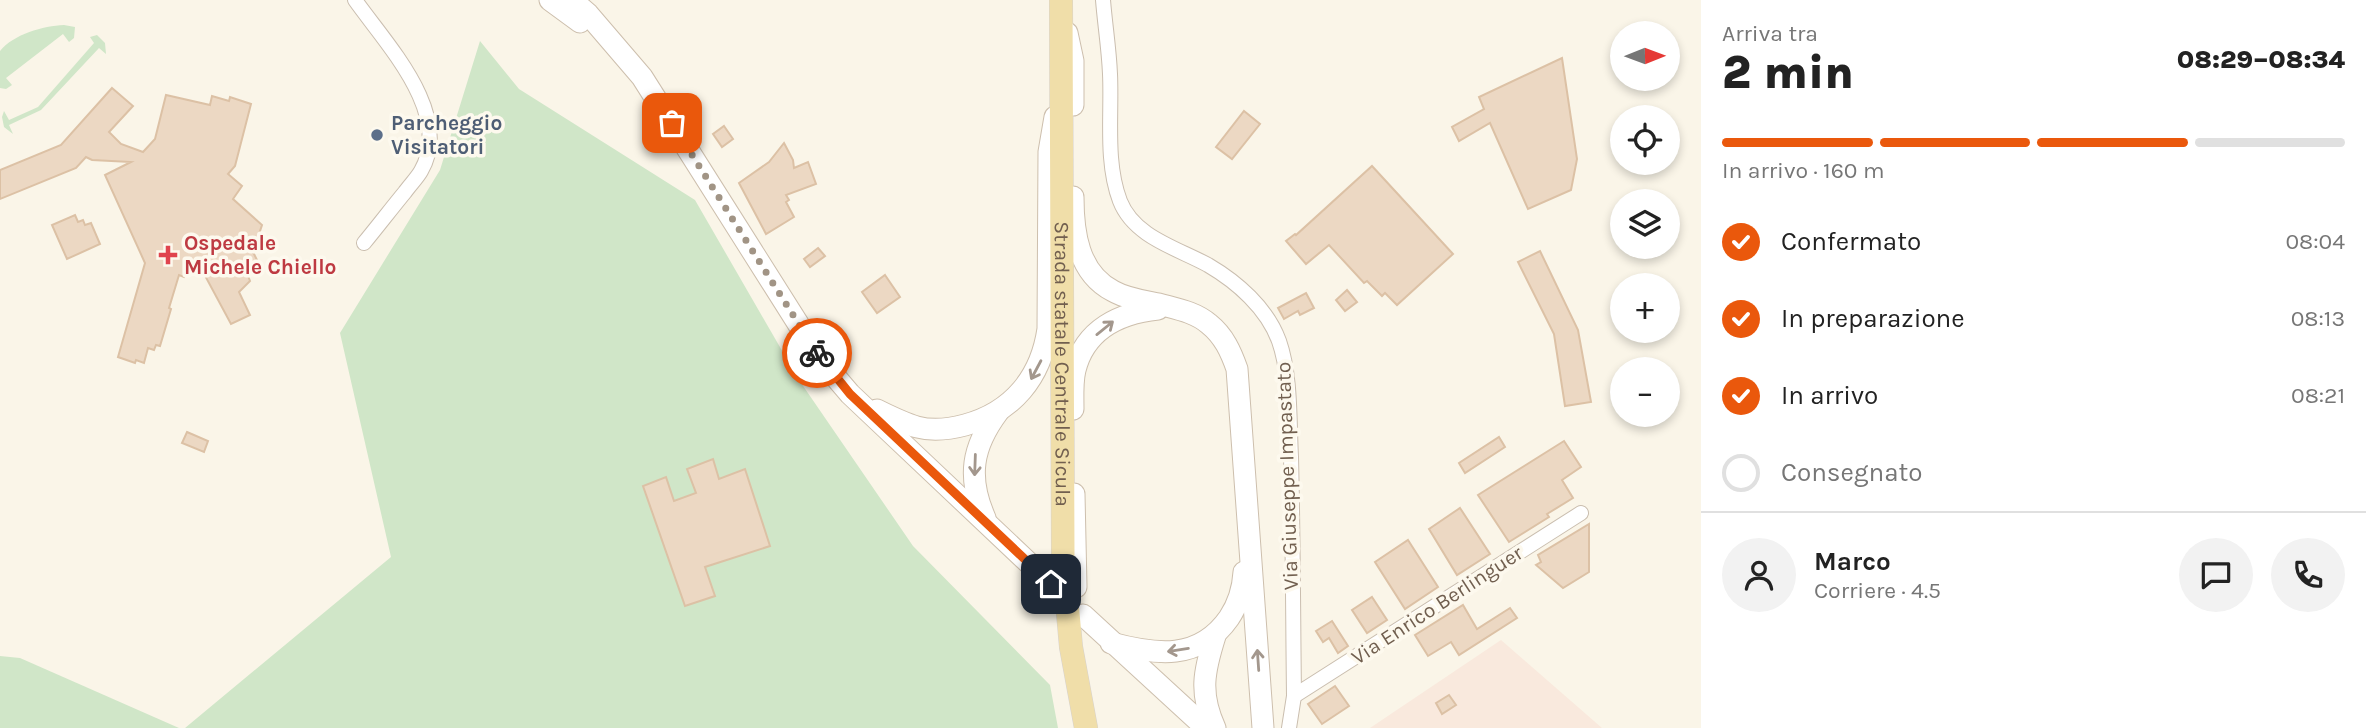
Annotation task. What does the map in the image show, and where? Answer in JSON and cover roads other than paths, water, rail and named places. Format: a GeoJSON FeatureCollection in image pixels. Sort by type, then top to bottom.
{"type":"FeatureCollection","features":[{"type":"Feature","properties":{"kind":"main road"},"geometry":{"type":"LineString","coordinates":[[550,0],[626,58]]}},
{"type":"Feature","properties":{"kind":"main road"},"geometry":{"type":"LineString","coordinates":[[572,0],[588,14],[642,77],[821,360],[850,394],[1051,584]]}},
{"type":"Feature","properties":{"kind":"main road"},"geometry":{"type":"LineString","coordinates":[[1061,0],[1073,61],[1073,225],[1081,257],[1098,280],[1111,290],[1171,307],[1209,324],[1222,338],[1237,369],[1263,728]]}},
{"type":"Feature","properties":{"kind":"main road","name":"Strada statale Centrale Sicula"},"geometry":{"type":"LineString","coordinates":[[1061,0],[1063,557],[1071,647],[1086,728]]}},
{"type":"Feature","properties":{"kind":"main road"},"geometry":{"type":"LineString","coordinates":[[850,394],[892,418],[919,428],[957,427],[981,421],[998,412],[1013,400],[1031,379],[1044,353],[1048,329],[1049,152],[1061,84]]}},
{"type":"Feature","properties":{"kind":"main road"},"geometry":{"type":"LineString","coordinates":[[1086,728],[1076,591],[1075,370],[1082,352],[1108,323],[1124,315],[1171,307]]}},
{"type":"Feature","properties":{"kind":"main road"},"geometry":{"type":"LineString","coordinates":[[987,522],[978,501],[974,474],[976,452],[984,431],[998,412]]}},
{"type":"Feature","properties":{"kind":"main road"},"geometry":{"type":"LineString","coordinates":[[1215,728],[1204,699],[1206,663],[1215,636],[1232,614],[1244,586],[1247,517]]}},
{"type":"Feature","properties":{"kind":"main road"},"geometry":{"type":"LineString","coordinates":[[1083,615],[1206,728]]}},
{"type":"Feature","properties":{"kind":"main road"},"geometry":{"type":"LineString","coordinates":[[1111,643],[1139,651],[1183,651],[1215,636]]}},
{"type":"Feature","properties":{"kind":"street"},"geometry":{"type":"LineString","coordinates":[[355,0],[419,93],[430,124],[431,138],[429,153],[421,171],[364,243]]}},
{"type":"Feature","properties":{"kind":"street","name":"Via Giuseppe Impastato"},"geometry":{"type":"LineString","coordinates":[[1102,0],[1110,71],[1112,164],[1119,200],[1138,228],[1210,266],[1245,292],[1268,320],[1279,340],[1285,362],[1289,421],[1294,696],[1289,728]]}},
{"type":"Feature","properties":{"kind":"street","name":"Via Enrico Berlinguer"},"geometry":{"type":"LineString","coordinates":[[1294,696],[1581,513]]}},
{"type":"Feature","properties":{"kind":"place","name":"Parcheggio Visitatori"},"geometry":{"type":"Point","coordinates":[377,135]}},
{"type":"Feature","properties":{"kind":"place","name":"Ospedale Michele Chiello"},"geometry":{"type":"Point","coordinates":[168,255]}}]}
